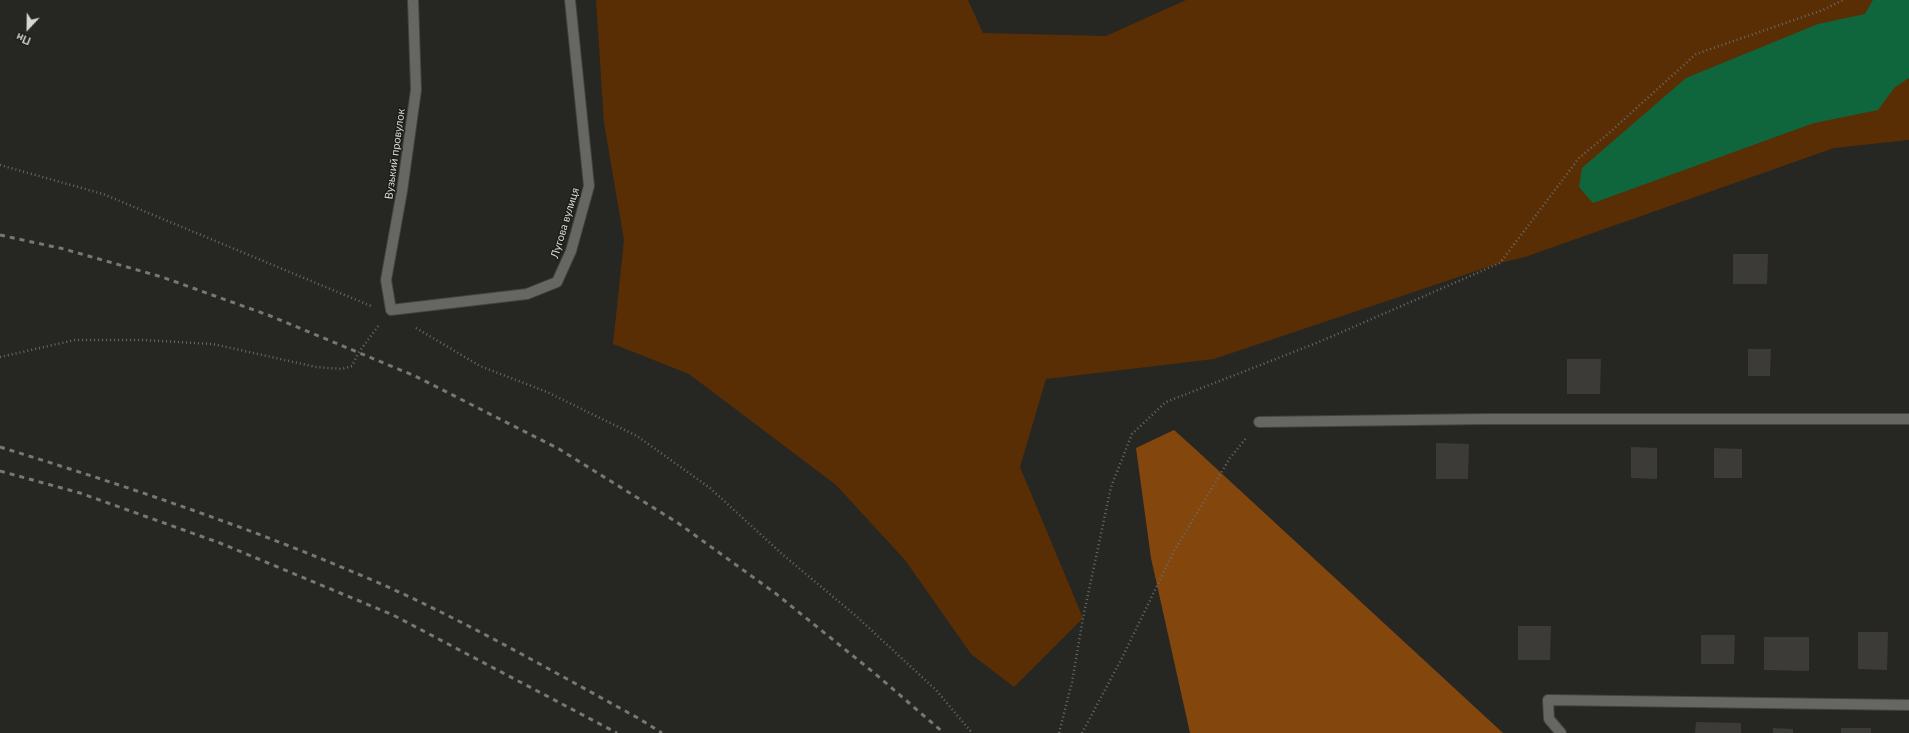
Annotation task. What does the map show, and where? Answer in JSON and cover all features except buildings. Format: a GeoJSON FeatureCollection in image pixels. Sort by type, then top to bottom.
{"type":"FeatureCollection","features":[{"type":"Feature","properties":{"kind":"street","name":"Вузький провулок"},"geometry":{"type":"LineString","coordinates":[[391,310],[386,280],[402,191],[416,90],[413,0]]}},
{"type":"Feature","properties":{"kind":"street","name":"Лугова вулиця"},"geometry":{"type":"LineString","coordinates":[[391,310],[527,294],[557,282],[571,251],[589,186],[570,0]]}},
{"type":"Feature","properties":{"kind":"street"},"geometry":{"type":"LineString","coordinates":[[1259,422],[1485,419],[1909,419]]}},
{"type":"Feature","properties":{"kind":"street"},"geometry":{"type":"LineString","coordinates":[[1561,733],[1549,719],[1548,700],[1909,705]]}},
{"type":"Feature","properties":{"kind":"path"},"geometry":{"type":"LineString","coordinates":[[1059,733],[1072,682],[1083,618],[1111,487],[1132,434],[1166,402],[1319,342],[1500,263],[1579,158],[1609,133],[1696,54],[1823,10],[1843,0]]}},
{"type":"Feature","properties":{"kind":"path"},"geometry":{"type":"LineString","coordinates":[[0,165],[103,194],[366,305]]}},
{"type":"Feature","properties":{"kind":"path"},"geometry":{"type":"LineString","coordinates":[[0,357],[75,340],[142,340],[213,344],[295,363],[316,367],[342,369],[352,366],[359,352],[391,310],[425,334],[480,366],[547,392],[637,436],[710,488],[782,554],[856,616],[936,690],[972,733]]}},
{"type":"Feature","properties":{"kind":"path"},"geometry":{"type":"LineString","coordinates":[[1082,733],[1123,656],[1174,551],[1230,458],[1259,422]]}},
{"type":"Feature","properties":{"kind":"shaded area"},"geometry":{"type":"Polygon","coordinates":[[[596,0],[968,0],[983,33],[1106,36],[1186,0],[1909,0],[1909,140],[1834,148],[1525,257],[1500,263],[1214,359],[1046,379],[1020,467],[1083,618],[1014,687],[971,654],[905,560],[836,485],[689,374],[613,344],[624,240],[604,123],[596,0]]]}},
{"type":"Feature","properties":{"kind":"shaded area"},"geometry":{"type":"Polygon","coordinates":[[[1873,0],[1909,0],[1909,78],[1894,88],[1878,110],[1814,123],[1593,203],[1579,187],[1582,168],[1686,78],[1818,24],[1865,14],[1873,0]]]}},
{"type":"Feature","properties":{"kind":"shaded area"},"geometry":{"type":"Polygon","coordinates":[[[1174,430],[1503,733],[1190,733],[1151,558],[1136,448],[1174,430]]]}},
{"type":"Feature","properties":{"kind":"railway"},"geometry":{"type":"LineString","coordinates":[[0,235],[64,249],[162,277],[268,315],[415,376],[559,449],[678,523],[775,593],[873,672],[944,733]]}},
{"type":"Feature","properties":{"kind":"railway"},"geometry":{"type":"LineString","coordinates":[[0,447],[92,476],[230,523],[365,577],[469,626],[638,718],[662,733]]}},
{"type":"Feature","properties":{"kind":"railway"},"geometry":{"type":"LineString","coordinates":[[0,471],[80,493],[220,543],[393,615],[617,733]]}}]}
